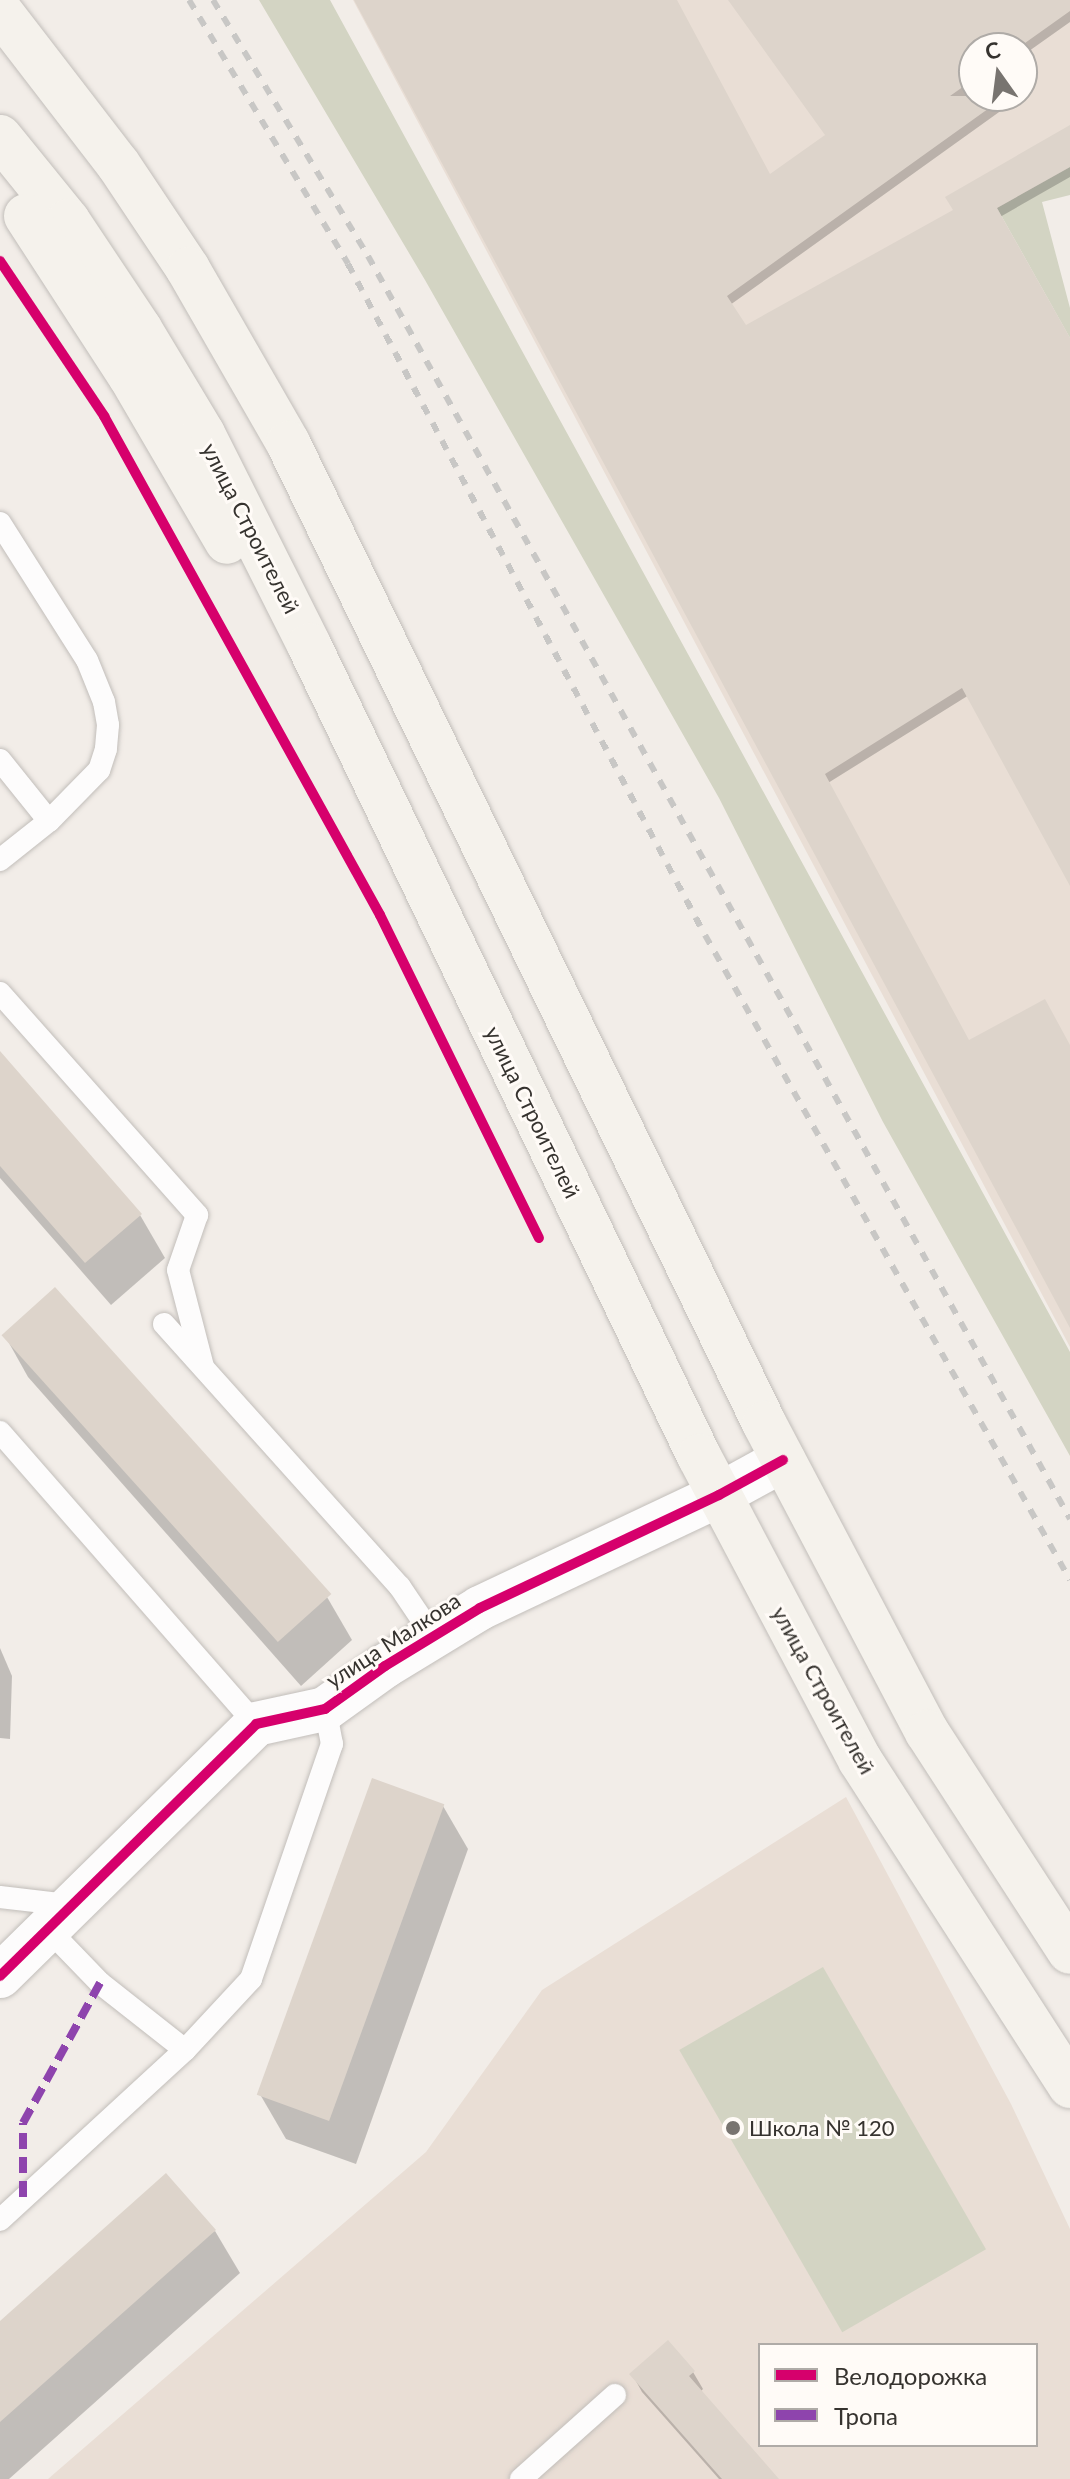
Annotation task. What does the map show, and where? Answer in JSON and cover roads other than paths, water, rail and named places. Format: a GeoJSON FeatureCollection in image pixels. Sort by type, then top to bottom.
{"type":"FeatureCollection","features":[{"type":"Feature","properties":{"kind":"main road"},"geometry":{"type":"LineString","coordinates":[[0,1],[118,164],[188,269],[288,443],[783,1460],[927,1732],[1070,1952]]}},
{"type":"Feature","properties":{"kind":"main road"},"geometry":{"type":"LineString","coordinates":[[0,11],[118,164]]}},
{"type":"Feature","properties":{"kind":"main road","name":"улица Строителей"},"geometry":{"type":"LineString","coordinates":[[0,137],[68,221],[140,329],[203,434],[309,645],[719,1495],[860,1760],[1070,2086]]}},
{"type":"Feature","properties":{"kind":"main road"},"geometry":{"type":"LineString","coordinates":[[0,183],[46,243],[105,336],[233,554],[309,645]]}},
{"type":"Feature","properties":{"kind":"street","name":"улица Малкова"},"geometry":{"type":"LineString","coordinates":[[256,1724],[325,1709],[480,1608],[719,1495],[783,1460]]}},
{"type":"Feature","properties":{"kind":"street"},"geometry":{"type":"LineString","coordinates":[[0,1976],[57,1916],[256,1724]]}},
{"type":"Feature","properties":{"kind":"lane"},"geometry":{"type":"LineString","coordinates":[[0,523],[87,660],[104,702],[108,725],[106,749],[99,770],[49,821],[0,860]]}},
{"type":"Feature","properties":{"kind":"lane"},"geometry":{"type":"LineString","coordinates":[[0,760],[49,821]]}},
{"type":"Feature","properties":{"kind":"lane"},"geometry":{"type":"LineString","coordinates":[[0,993],[197,1215],[178,1270],[203,1367]]}},
{"type":"Feature","properties":{"kind":"lane"},"geometry":{"type":"LineString","coordinates":[[164,1324],[400,1587],[433,1636]]}},
{"type":"Feature","properties":{"kind":"lane"},"geometry":{"type":"LineString","coordinates":[[0,1432],[256,1724]]}},
{"type":"Feature","properties":{"kind":"lane"},"geometry":{"type":"LineString","coordinates":[[0,2220],[185,2050],[251,1979],[332,1744],[325,1709]]}},
{"type":"Feature","properties":{"kind":"lane"},"geometry":{"type":"LineString","coordinates":[[0,1897],[57,1916],[100,1983],[185,2050]]}},
{"type":"Feature","properties":{"kind":"lane"},"geometry":{"type":"LineString","coordinates":[[521,2479],[615,2395]]}},
{"type":"Feature","properties":{"kind":"railway"},"geometry":{"type":"LineString","coordinates":[[189,0],[348,264],[705,935],[1070,1580]]}},
{"type":"Feature","properties":{"kind":"railway"},"geometry":{"type":"LineString","coordinates":[[213,0],[368,256],[1070,1519]]}},
{"type":"Feature","properties":{"kind":"place","name":"Школа № 120"},"geometry":{"type":"Point","coordinates":[733,2128]}}]}
